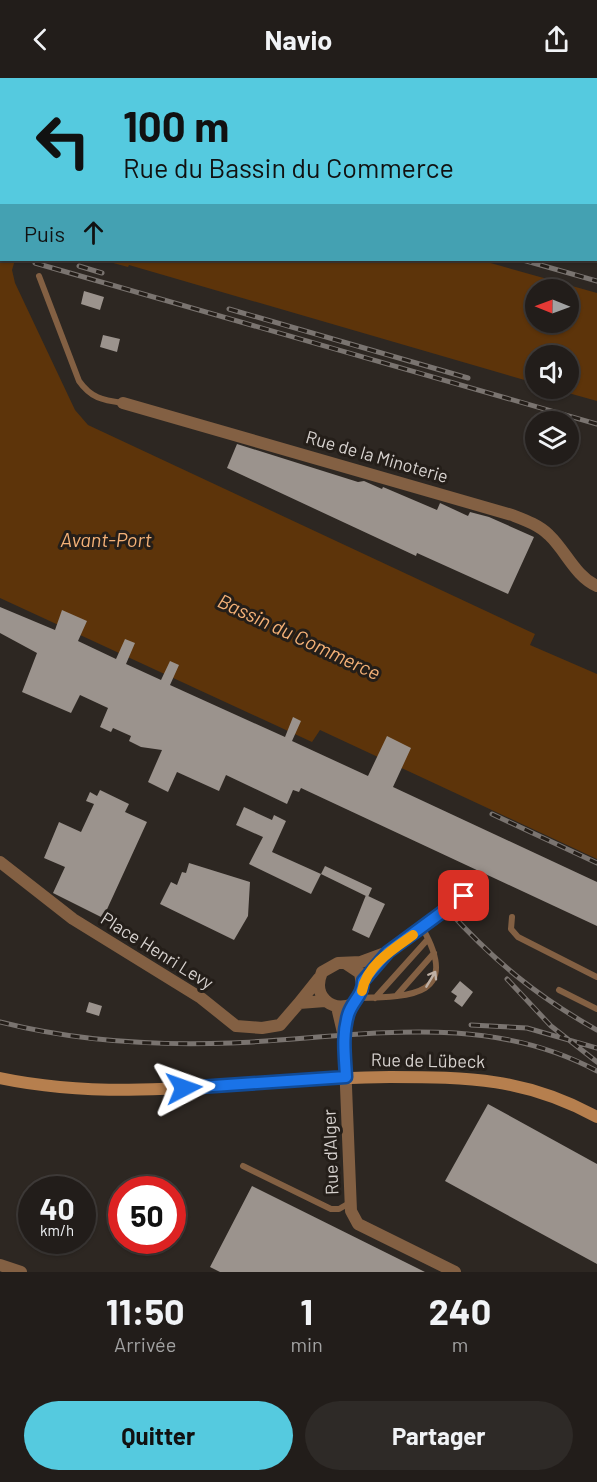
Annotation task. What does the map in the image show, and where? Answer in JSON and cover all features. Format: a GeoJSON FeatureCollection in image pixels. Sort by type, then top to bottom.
{"type":"FeatureCollection","features":[{"type":"Feature","properties":{"kind":"main road","name":"Rue de Lübeck"},"geometry":{"type":"LineString","coordinates":[[0,1078],[48,1086],[141,1089],[346,1077],[488,1079],[543,1093],[597,1117]]}},
{"type":"Feature","properties":{"kind":"street","name":"Rue de la Minoterie"},"geometry":{"type":"LineString","coordinates":[[123,403],[512,515],[536,525],[549,534],[582,577],[597,586]]}},
{"type":"Feature","properties":{"kind":"street","name":"Place Henri Levy"},"geometry":{"type":"LineString","coordinates":[[0,862],[73,919],[201,999],[236,1026],[262,1028],[280,1025],[319,978]]}},
{"type":"Feature","properties":{"kind":"street"},"geometry":{"type":"LineString","coordinates":[[325,1001],[319,990],[319,978],[330,965],[361,963],[426,934],[464,896]]}},
{"type":"Feature","properties":{"kind":"street"},"geometry":{"type":"LineString","coordinates":[[344,1037],[363,981],[388,952]]}},
{"type":"Feature","properties":{"kind":"street"},"geometry":{"type":"LineString","coordinates":[[345,963],[353,966],[363,981]]}},
{"type":"Feature","properties":{"kind":"street"},"geometry":{"type":"LineString","coordinates":[[299,1003],[325,1001],[337,1007],[356,1001]]}},
{"type":"Feature","properties":{"kind":"street"},"geometry":{"type":"LineString","coordinates":[[337,1007],[344,1037]]}},
{"type":"Feature","properties":{"kind":"street","name":"Rue d'Alger"},"geometry":{"type":"LineString","coordinates":[[344,1037],[351,1211],[358,1224],[455,1272]]}},
{"type":"Feature","properties":{"kind":"street"},"geometry":{"type":"LineString","coordinates":[[0,1265],[21,1272]]}},
{"type":"Feature","properties":{"kind":"lane"},"geometry":{"type":"LineString","coordinates":[[39,276],[79,381],[88,393],[98,399],[123,403]]}},
{"type":"Feature","properties":{"kind":"lane"},"geometry":{"type":"LineString","coordinates":[[512,917],[511,929],[518,937],[597,977]]}},
{"type":"Feature","properties":{"kind":"lane"},"geometry":{"type":"LineString","coordinates":[[356,1001],[416,994],[427,987],[437,972],[434,953],[426,934],[375,998]]}},
{"type":"Feature","properties":{"kind":"lane"},"geometry":{"type":"LineString","coordinates":[[397,996],[434,953]]}},
{"type":"Feature","properties":{"kind":"lane"},"geometry":{"type":"LineString","coordinates":[[559,990],[597,1009]]}},
{"type":"Feature","properties":{"kind":"lane"},"geometry":{"type":"LineString","coordinates":[[243,1166],[330,1209],[339,1209],[351,1202]]}},
{"type":"Feature","properties":{"kind":"water","name":"Avant-Port"},"geometry":{"type":"Polygon","coordinates":[[[0,261],[15,261],[12,270],[15,283],[75,410],[88,425],[535,634],[530,645],[597,674],[597,859],[320,730],[312,742],[0,598],[0,261]]]}},
{"type":"Feature","properties":{"kind":"water"},"geometry":{"type":"Polygon","coordinates":[[[106,261],[484,261],[547,279],[525,279],[525,333],[579,333],[579,288],[597,293],[597,401],[579,396],[579,345],[525,345],[525,380],[129,265],[128,267],[106,261]]]}},
{"type":"Feature","properties":{"kind":"building"},"geometry":{"type":"Polygon","coordinates":[[[84,291],[104,297],[100,310],[81,304],[84,291]]]}},
{"type":"Feature","properties":{"kind":"building"},"geometry":{"type":"Polygon","coordinates":[[[103,335],[120,339],[117,352],[100,347],[103,335]]]}},
{"type":"Feature","properties":{"kind":"building"},"geometry":{"type":"Polygon","coordinates":[[[237,444],[358,482],[364,481],[382,489],[383,487],[437,510],[440,503],[468,516],[470,512],[489,517],[534,537],[508,594],[417,553],[416,556],[227,468],[237,444]]]}},
{"type":"Feature","properties":{"kind":"building"},"geometry":{"type":"Polygon","coordinates":[[[0,607],[55,630],[62,610],[87,621],[78,641],[116,659],[125,639],[135,643],[126,664],[161,680],[170,661],[179,665],[170,685],[285,737],[293,717],[301,721],[292,741],[368,776],[387,736],[411,748],[393,787],[597,882],[597,926],[301,788],[299,792],[293,790],[287,804],[226,775],[219,791],[177,772],[168,792],[148,782],[162,750],[141,747],[129,741],[131,736],[113,728],[111,732],[100,727],[108,708],[80,695],[71,713],[22,692],[37,653],[0,633],[0,607]]]}},
{"type":"Feature","properties":{"kind":"building"},"geometry":{"type":"Polygon","coordinates":[[[100,790],[129,804],[125,812],[147,822],[103,918],[53,893],[65,867],[44,858],[59,822],[81,832],[94,804],[86,801],[90,792],[97,796],[100,790]]]}},
{"type":"Feature","properties":{"kind":"building"},"geometry":{"type":"Polygon","coordinates":[[[244,807],[272,820],[274,815],[286,821],[272,852],[321,874],[311,894],[249,864],[263,837],[236,825],[244,807]]]}},
{"type":"Feature","properties":{"kind":"building"},"geometry":{"type":"Polygon","coordinates":[[[189,863],[250,882],[248,916],[234,940],[160,904],[171,882],[177,885],[182,872],[186,873],[189,863]]]}},
{"type":"Feature","properties":{"kind":"building"},"geometry":{"type":"Polygon","coordinates":[[[325,866],[372,888],[368,897],[321,874],[325,866]]]}},
{"type":"Feature","properties":{"kind":"building"},"geometry":{"type":"Polygon","coordinates":[[[366,895],[385,904],[369,938],[352,930],[366,895]]]}},
{"type":"Feature","properties":{"kind":"building"},"geometry":{"type":"Polygon","coordinates":[[[460,981],[473,992],[462,1007],[454,1001],[457,996],[451,992],[460,981]]]}},
{"type":"Feature","properties":{"kind":"building"},"geometry":{"type":"Polygon","coordinates":[[[89,1002],[102,1006],[99,1016],[86,1012],[89,1002]]]}},
{"type":"Feature","properties":{"kind":"building"},"geometry":{"type":"Polygon","coordinates":[[[488,1104],[597,1164],[597,1264],[445,1181],[488,1104]]]}},
{"type":"Feature","properties":{"kind":"building"},"geometry":{"type":"Polygon","coordinates":[[[252,1186],[425,1272],[220,1272],[210,1267],[252,1186]]]}},
{"type":"Feature","properties":{"kind":"railway"},"geometry":{"type":"LineString","coordinates":[[527,261],[597,281]]}},
{"type":"Feature","properties":{"kind":"railway"},"geometry":{"type":"LineString","coordinates":[[35,263],[597,424]]}},
{"type":"Feature","properties":{"kind":"railway"},"geometry":{"type":"LineString","coordinates":[[79,266],[102,273]]}},
{"type":"Feature","properties":{"kind":"railway"},"geometry":{"type":"LineString","coordinates":[[229,309],[468,378]]}},
{"type":"Feature","properties":{"kind":"railway"},"geometry":{"type":"LineString","coordinates":[[492,814],[597,863]]}},
{"type":"Feature","properties":{"kind":"railway"},"geometry":{"type":"LineString","coordinates":[[446,908],[516,976],[554,1004],[597,1030]]}},
{"type":"Feature","properties":{"kind":"railway"},"geometry":{"type":"LineString","coordinates":[[507,979],[551,1026],[597,1062]]}},
{"type":"Feature","properties":{"kind":"railway"},"geometry":{"type":"LineString","coordinates":[[0,1022],[85,1038],[173,1044],[231,1043],[371,1033],[463,1034],[509,1040],[553,1052],[597,1071]]}},
{"type":"Feature","properties":{"kind":"railway"},"geometry":{"type":"LineString","coordinates":[[471,1025],[527,1028],[597,1048]]}},
{"type":"Feature","properties":{"kind":"slow traffic"},"geometry":{"type":"LineString","coordinates":[[362,991],[363,981],[371,970],[388,952],[413,935]]}},
{"type":"Feature","properties":{"kind":"route"},"geometry":{"type":"LineString","coordinates":[[184,1088],[346,1077],[344,1037],[349,1013],[363,990],[363,981],[388,952],[423,929],[441,912],[464,896]]}},
{"type":"Feature","properties":{"kind":"water label","name":"Bassin du Commerce"},"geometry":{"type":"Point","coordinates":[299,637]}}]}
